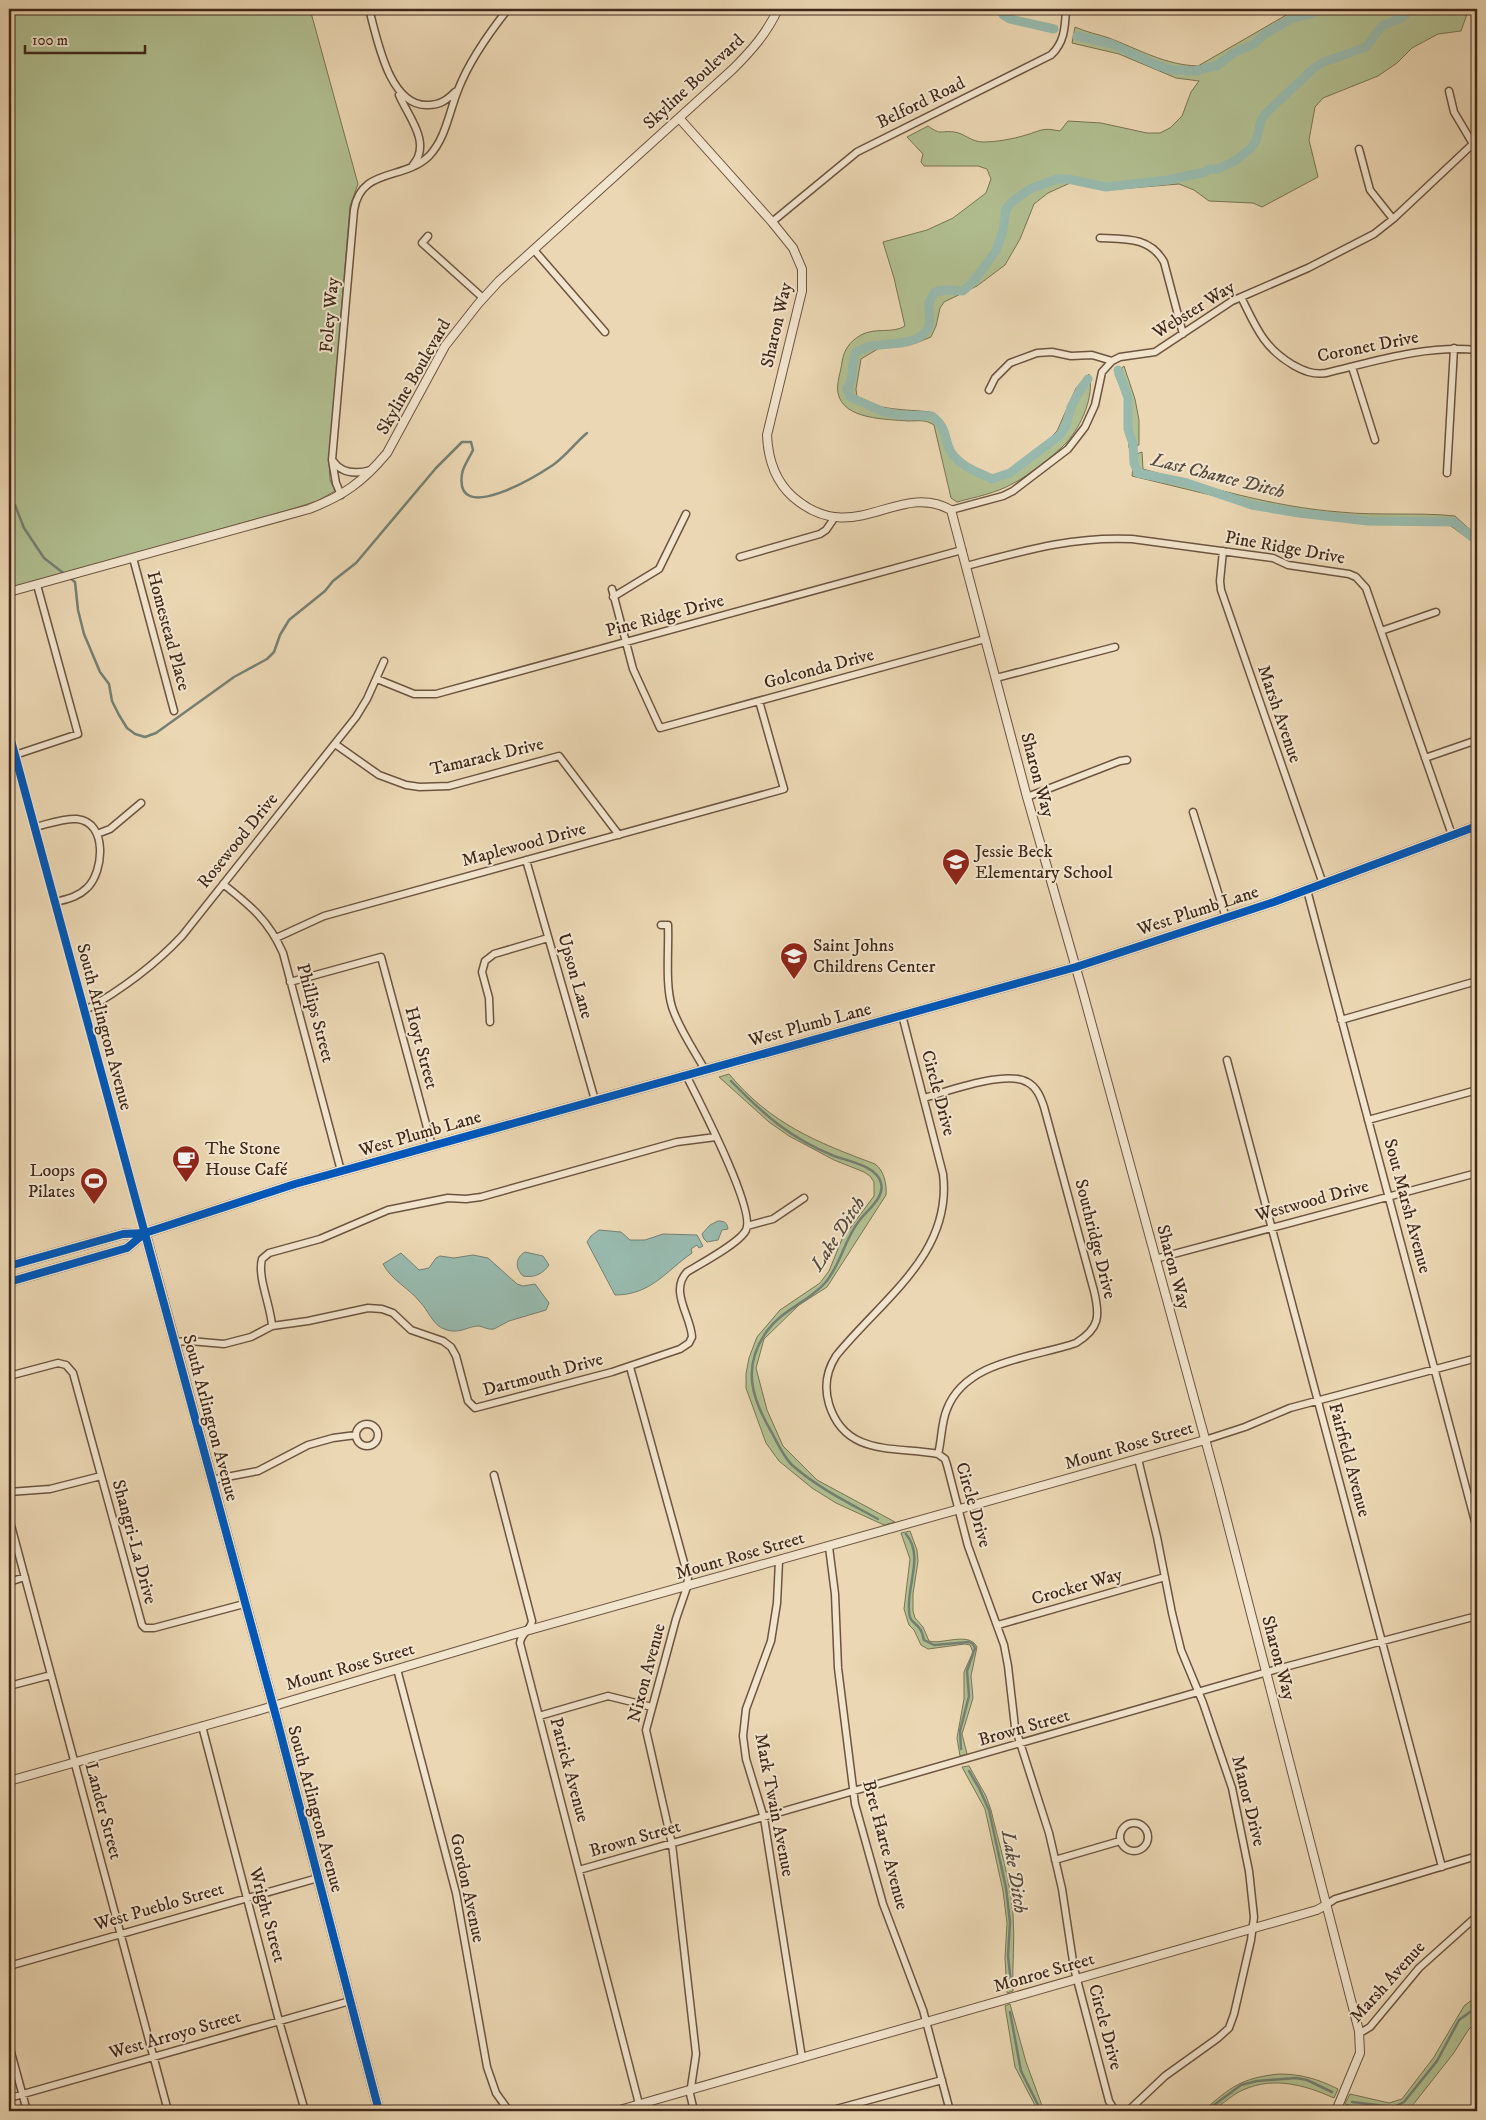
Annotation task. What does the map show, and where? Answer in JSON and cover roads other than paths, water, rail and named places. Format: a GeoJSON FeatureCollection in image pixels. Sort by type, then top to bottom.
{"type":"FeatureCollection","features":[{"type":"Feature","properties":{"kind":"main road","name":"West Plumb Lane"},"geometry":{"type":"LineString","coordinates":[[9,1266],[124,1234],[145,1233],[243,1199],[341,1171],[1076,968],[1323,884],[1477,826]]}},
{"type":"Feature","properties":{"kind":"main road","name":"West Plumb Lane"},"geometry":{"type":"LineString","coordinates":[[9,1282],[128,1248],[145,1233]]}},
{"type":"Feature","properties":{"kind":"main road","name":"South Arlington Avenue"},"geometry":{"type":"LineString","coordinates":[[145,1233],[379,2111]]}},
{"type":"Feature","properties":{"kind":"street"},"geometry":{"type":"LineString","coordinates":[[369,9],[377,38],[396,89],[421,144],[419,158],[404,171]]}},
{"type":"Feature","properties":{"kind":"street"},"geometry":{"type":"LineString","coordinates":[[404,171],[422,161],[437,146],[458,89],[481,47],[506,9]]}},
{"type":"Feature","properties":{"kind":"street","name":"Skyline Boulevard"},"geometry":{"type":"LineString","coordinates":[[9,592],[309,509],[341,495],[358,483],[386,454],[445,346],[483,298],[747,55],[769,28],[778,9]]}},
{"type":"Feature","properties":{"kind":"street","name":"Belford Road"},"geometry":{"type":"LineString","coordinates":[[772,222],[858,152],[1051,55],[1064,36],[1066,9]]}},
{"type":"Feature","properties":{"kind":"street"},"geometry":{"type":"LineString","coordinates":[[396,89],[410,101],[428,105],[446,100],[458,89]]}},
{"type":"Feature","properties":{"kind":"street"},"geometry":{"type":"LineString","coordinates":[[1449,91],[1454,112],[1475,142]]}},
{"type":"Feature","properties":{"kind":"street","name":"Sharon Way"},"geometry":{"type":"LineString","coordinates":[[679,118],[772,222],[793,248],[798,258],[803,280],[802,291],[767,435],[770,460],[781,484],[790,495],[812,510],[835,517],[859,517],[921,502],[932,502],[952,510],[1027,797],[1076,968],[1205,1440],[1360,2033]]}},
{"type":"Feature","properties":{"kind":"street","name":"Webster Way"},"geometry":{"type":"LineString","coordinates":[[1112,361],[1120,357],[1155,352],[1232,301],[1316,264],[1374,234],[1393,219],[1475,142]]}},
{"type":"Feature","properties":{"kind":"street"},"geometry":{"type":"LineString","coordinates":[[1359,149],[1370,190],[1376,200],[1393,219]]}},
{"type":"Feature","properties":{"kind":"street","name":"Foley Way"},"geometry":{"type":"LineString","coordinates":[[341,495],[336,483],[332,460],[354,210],[358,193],[363,187],[374,180],[404,171]]}},
{"type":"Feature","properties":{"kind":"street"},"geometry":{"type":"LineString","coordinates":[[428,236],[422,243],[483,298]]}},
{"type":"Feature","properties":{"kind":"street"},"geometry":{"type":"LineString","coordinates":[[1100,238],[1138,240],[1153,247],[1160,254],[1164,262],[1183,334]]}},
{"type":"Feature","properties":{"kind":"street"},"geometry":{"type":"LineString","coordinates":[[534,250],[605,332]]}},
{"type":"Feature","properties":{"kind":"street","name":"Coronet Drive"},"geometry":{"type":"LineString","coordinates":[[1241,298],[1265,342],[1279,357],[1311,373],[1326,373],[1417,351],[1454,348],[1477,350]]}},
{"type":"Feature","properties":{"kind":"street"},"geometry":{"type":"LineString","coordinates":[[1447,472],[1454,348]]}},
{"type":"Feature","properties":{"kind":"street"},"geometry":{"type":"LineString","coordinates":[[952,510],[1003,496],[1013,491],[1068,448],[1085,427],[1095,405],[1102,372],[1112,361],[1092,355],[1071,356],[1052,352],[1037,353],[1010,363],[995,378],[989,390]]}},
{"type":"Feature","properties":{"kind":"street"},"geometry":{"type":"LineString","coordinates":[[1352,367],[1375,440]]}},
{"type":"Feature","properties":{"kind":"street"},"geometry":{"type":"LineString","coordinates":[[332,460],[337,467],[344,470],[357,472],[374,468]]}},
{"type":"Feature","properties":{"kind":"street"},"geometry":{"type":"LineString","coordinates":[[613,597],[659,569],[686,514]]}},
{"type":"Feature","properties":{"kind":"street"},"geometry":{"type":"LineString","coordinates":[[740,557],[820,534],[826,530],[835,517]]}},
{"type":"Feature","properties":{"kind":"street","name":"Pine Ridge Drive"},"geometry":{"type":"LineString","coordinates":[[966,566],[1044,546],[1088,538],[1132,538],[1273,558],[1288,565],[1349,574],[1356,577],[1366,588],[1452,836]]}},
{"type":"Feature","properties":{"kind":"street","name":"Pine Ridge Drive"},"geometry":{"type":"LineString","coordinates":[[377,679],[414,694],[436,694],[962,550]]}},
{"type":"Feature","properties":{"kind":"street","name":"Marsh Avenue"},"geometry":{"type":"LineString","coordinates":[[1223,551],[1220,574],[1221,590],[1323,884]]}},
{"type":"Feature","properties":{"kind":"street","name":"Homestead Place"},"geometry":{"type":"LineString","coordinates":[[134,558],[174,711]]}},
{"type":"Feature","properties":{"kind":"street"},"geometry":{"type":"LineString","coordinates":[[12,756],[78,734],[37,585]]}},
{"type":"Feature","properties":{"kind":"street"},"geometry":{"type":"LineString","coordinates":[[612,590],[625,643]]}},
{"type":"Feature","properties":{"kind":"street"},"geometry":{"type":"LineString","coordinates":[[1381,631],[1436,612]]}},
{"type":"Feature","properties":{"kind":"street","name":"Golconda Drive"},"geometry":{"type":"LineString","coordinates":[[625,643],[639,686],[660,728],[985,639]]}},
{"type":"Feature","properties":{"kind":"street"},"geometry":{"type":"LineString","coordinates":[[996,678],[1115,647]]}},
{"type":"Feature","properties":{"kind":"street","name":"Rosewood Drive"},"geometry":{"type":"LineString","coordinates":[[84,1011],[118,991],[149,968],[182,936],[356,717],[377,679],[384,661]]}},
{"type":"Feature","properties":{"kind":"street","name":"Maplewood Drive"},"geometry":{"type":"LineString","coordinates":[[276,938],[324,916],[784,789],[759,701]]}},
{"type":"Feature","properties":{"kind":"street","name":"South Arlington Avenue"},"geometry":{"type":"LineString","coordinates":[[9,733],[12,756],[35,827],[56,902],[145,1233]]}},
{"type":"Feature","properties":{"kind":"street"},"geometry":{"type":"LineString","coordinates":[[1425,758],[1477,740]]}},
{"type":"Feature","properties":{"kind":"street","name":"Tamarack Drive"},"geometry":{"type":"LineString","coordinates":[[335,744],[379,776],[398,783],[420,787],[449,786],[559,756],[619,834]]}},
{"type":"Feature","properties":{"kind":"street"},"geometry":{"type":"LineString","coordinates":[[1027,797],[1127,760]]}},
{"type":"Feature","properties":{"kind":"street"},"geometry":{"type":"LineString","coordinates":[[97,834],[110,829],[141,803]]}},
{"type":"Feature","properties":{"kind":"street"},"geometry":{"type":"LineString","coordinates":[[1193,812],[1226,918]]}},
{"type":"Feature","properties":{"kind":"street"},"geometry":{"type":"LineString","coordinates":[[35,827],[76,819],[88,823],[97,834],[100,860],[91,882],[78,895],[56,902]]}},
{"type":"Feature","properties":{"kind":"street","name":"Upson Lane"},"geometry":{"type":"LineString","coordinates":[[526,860],[595,1100]]}},
{"type":"Feature","properties":{"kind":"street","name":"Phillips Street"},"geometry":{"type":"LineString","coordinates":[[224,884],[257,912],[276,938],[283,954],[341,1171]]}},
{"type":"Feature","properties":{"kind":"street","name":"Sout Marsh Avenue"},"geometry":{"type":"LineString","coordinates":[[1306,890],[1477,1530]]}},
{"type":"Feature","properties":{"kind":"street"},"geometry":{"type":"LineString","coordinates":[[661,926],[668,925],[672,1005],[705,1070]]}},
{"type":"Feature","properties":{"kind":"street"},"geometry":{"type":"LineString","coordinates":[[490,1022],[489,998],[482,972],[485,961],[494,954],[548,938]]}},
{"type":"Feature","properties":{"kind":"street","name":"Hoyt Street"},"geometry":{"type":"LineString","coordinates":[[290,982],[381,957],[432,1146]]}},
{"type":"Feature","properties":{"kind":"street"},"geometry":{"type":"LineString","coordinates":[[1341,1020],[1477,981]]}},
{"type":"Feature","properties":{"kind":"street","name":"Circle Drive"},"geometry":{"type":"LineString","coordinates":[[902,1015],[943,1174],[944,1199],[941,1221],[932,1244],[921,1262],[836,1356],[828,1372],[826,1390],[830,1408],[838,1425],[858,1441],[876,1447],[938,1454],[945,1459],[973,1562],[998,1625],[1008,1666],[1013,1714],[1042,1809],[1055,1860],[1077,1979],[1109,2101],[1115,2111]]}},
{"type":"Feature","properties":{"kind":"street","name":"Fairfield Avenue"},"geometry":{"type":"LineString","coordinates":[[1227,1060],[1442,1867]]}},
{"type":"Feature","properties":{"kind":"street"},"geometry":{"type":"LineString","coordinates":[[686,1075],[734,1179],[746,1216],[747,1226]]}},
{"type":"Feature","properties":{"kind":"street","name":"Southridge Drive"},"geometry":{"type":"LineString","coordinates":[[924,1098],[1000,1078],[1021,1079],[1040,1095],[1094,1291],[1098,1314],[1093,1328],[1086,1337],[1076,1343],[995,1366],[971,1377],[961,1386],[947,1408],[938,1454]]}},
{"type":"Feature","properties":{"kind":"street"},"geometry":{"type":"LineString","coordinates":[[1368,1120],[1477,1090]]}},
{"type":"Feature","properties":{"kind":"street"},"geometry":{"type":"LineString","coordinates":[[272,1326],[271,1313],[261,1270],[262,1259],[269,1253],[320,1240],[388,1210],[448,1198],[481,1198],[676,1142],[716,1137]]}},
{"type":"Feature","properties":{"kind":"street","name":"Westwood Drive"},"geometry":{"type":"LineString","coordinates":[[1156,1258],[1477,1172]]}},
{"type":"Feature","properties":{"kind":"street","name":"Dartmouth Drive"},"geometry":{"type":"LineString","coordinates":[[174,1342],[190,1341],[224,1344],[251,1337],[272,1326],[308,1321],[368,1308],[388,1311],[411,1330],[443,1341],[451,1347],[456,1356],[468,1400],[475,1408],[630,1367],[672,1353],[689,1343],[692,1334],[680,1294],[680,1280],[687,1272],[742,1235],[747,1226],[773,1219],[804,1198]]}},
{"type":"Feature","properties":{"kind":"street","name":"Mount Rose Street"},"geometry":{"type":"LineString","coordinates":[[9,1781],[526,1631],[1205,1440],[1245,1428],[1281,1410],[1477,1358]]}},
{"type":"Feature","properties":{"kind":"street","name":"Shangri-La Drive"},"geometry":{"type":"LineString","coordinates":[[9,1376],[53,1364],[66,1364],[73,1373],[142,1625],[145,1628],[154,1628],[244,1604]]}},
{"type":"Feature","properties":{"kind":"street","name":"Nixon Avenue"},"geometry":{"type":"LineString","coordinates":[[630,1367],[687,1570],[687,1587],[646,1734],[672,1844],[696,2054],[690,2098],[694,2111]]}},
{"type":"Feature","properties":{"kind":"street"},"geometry":{"type":"LineString","coordinates":[[211,1480],[258,1471],[308,1445],[333,1438],[356,1435]]}},
{"type":"Feature","properties":{"kind":"street","name":"Manor Drive"},"geometry":{"type":"LineString","coordinates":[[1128,2111],[1165,2076],[1229,2028],[1234,2014],[1253,1928],[1252,1895],[1238,1816],[1225,1766],[1199,1693],[1181,1650],[1138,1459]]}},
{"type":"Feature","properties":{"kind":"street","name":"Patrick Avenue"},"geometry":{"type":"LineString","coordinates":[[494,1475],[532,1621],[520,1643],[639,2104]]}},
{"type":"Feature","properties":{"kind":"street"},"geometry":{"type":"LineString","coordinates":[[9,1492],[50,1489],[101,1476]]}},
{"type":"Feature","properties":{"kind":"street","name":"Lander Street"},"geometry":{"type":"LineString","coordinates":[[9,1518],[168,2111]]}},
{"type":"Feature","properties":{"kind":"street","name":"Bret Harte Avenue"},"geometry":{"type":"LineString","coordinates":[[829,1547],[835,1594],[838,1668],[853,1792],[883,1904],[919,1999],[950,2111]]}},
{"type":"Feature","properties":{"kind":"street","name":"Mark Twain Avenue"},"geometry":{"type":"LineString","coordinates":[[779,1561],[777,1603],[771,1641],[749,1699],[743,1723],[746,1759],[764,1818],[802,2058]]}},
{"type":"Feature","properties":{"kind":"street"},"geometry":{"type":"LineString","coordinates":[[9,1582],[25,1577]]}},
{"type":"Feature","properties":{"kind":"street","name":"Crocker Way"},"geometry":{"type":"LineString","coordinates":[[998,1625],[1165,1577]]}},
{"type":"Feature","properties":{"kind":"street","name":"Brown Street"},"geometry":{"type":"LineString","coordinates":[[579,1870],[1266,1673],[1477,1616]]}},
{"type":"Feature","properties":{"kind":"street","name":"Gordon Avenue"},"geometry":{"type":"LineString","coordinates":[[397,1669],[456,1893],[487,2067],[496,2093],[508,2111]]}},
{"type":"Feature","properties":{"kind":"street"},"geometry":{"type":"LineString","coordinates":[[9,1686],[51,1675]]}},
{"type":"Feature","properties":{"kind":"street"},"geometry":{"type":"LineString","coordinates":[[539,1716],[608,1696],[652,1707]]}},
{"type":"Feature","properties":{"kind":"street","name":"Wright Street"},"geometry":{"type":"LineString","coordinates":[[202,1726],[279,2021],[305,2111]]}},
{"type":"Feature","properties":{"kind":"street"},"geometry":{"type":"LineString","coordinates":[[1135,1823],[1141,1825],[1146,1830],[1147,1843],[1142,1849],[1129,1851],[1120,1842],[1122,1828],[1128,1824],[1135,1823]]}},
{"type":"Feature","properties":{"kind":"street"},"geometry":{"type":"LineString","coordinates":[[1055,1860],[1120,1842]]}},
{"type":"Feature","properties":{"kind":"street","name":"Monroe Street"},"geometry":{"type":"LineString","coordinates":[[616,2111],[1317,1910],[1335,1900],[1477,1856]]}},
{"type":"Feature","properties":{"kind":"street","name":"West Pueblo Street"},"geometry":{"type":"LineString","coordinates":[[9,1966],[318,1878]]}},
{"type":"Feature","properties":{"kind":"street","name":"Marsh Avenue"},"geometry":{"type":"LineString","coordinates":[[1336,2111],[1358,2061],[1360,2033],[1370,2027],[1419,1968],[1477,1916]]}},
{"type":"Feature","properties":{"kind":"street","name":"West Arroyo Street"},"geometry":{"type":"LineString","coordinates":[[9,2098],[350,2001]]}},
{"type":"Feature","properties":{"kind":"street"},"geometry":{"type":"LineString","coordinates":[[9,2045],[27,2111]]}},
{"type":"Feature","properties":{"kind":"street"},"geometry":{"type":"LineString","coordinates":[[829,2111],[942,2080]]}},
{"type":"Feature","properties":{"kind":"water"},"geometry":{"type":"Polygon","coordinates":[[[718,1221],[725,1222],[728,1229],[722,1230],[718,1240],[707,1242],[702,1234],[710,1225],[718,1221]]]}},
{"type":"Feature","properties":{"kind":"water"},"geometry":{"type":"Polygon","coordinates":[[[599,1230],[621,1232],[630,1240],[645,1240],[663,1234],[697,1235],[703,1246],[699,1248],[697,1245],[691,1249],[692,1253],[657,1281],[639,1291],[615,1295],[587,1242],[599,1230]]]}},
{"type":"Feature","properties":{"kind":"water"},"geometry":{"type":"Polygon","coordinates":[[[525,1252],[543,1256],[549,1265],[538,1275],[523,1276],[517,1263],[519,1257],[525,1252]]]}},
{"type":"Feature","properties":{"kind":"water"},"geometry":{"type":"Polygon","coordinates":[[[401,1253],[419,1270],[429,1268],[436,1258],[440,1256],[454,1258],[473,1255],[488,1258],[517,1284],[523,1286],[535,1284],[549,1303],[546,1310],[509,1321],[494,1329],[475,1326],[453,1331],[442,1328],[435,1323],[416,1297],[386,1270],[383,1264],[401,1253]]]}},
{"type":"Feature","properties":{"kind":"waterway","name":"Last Chance Ditch"},"geometry":{"type":"LineString","coordinates":[[1003,9],[1003,15],[1010,19],[1054,29]]}},
{"type":"Feature","properties":{"kind":"waterway","name":"Last Chance Ditch"},"geometry":{"type":"LineString","coordinates":[[1077,36],[1112,44],[1159,66],[1173,70],[1195,71],[1216,66],[1234,53],[1254,44],[1265,34],[1293,18],[1310,14],[1319,9]]}},
{"type":"Feature","properties":{"kind":"waterway","name":"Last Chance Ditch"},"geometry":{"type":"LineString","coordinates":[[1088,379],[1071,407],[1066,426],[1060,435],[1010,473],[992,479],[969,468],[954,456],[941,425],[932,416],[900,415],[884,412],[850,397],[847,389],[851,380],[856,352],[871,346],[902,343],[918,338],[928,328],[930,319],[929,303],[935,292],[946,290],[963,291],[972,283],[996,251],[1003,231],[1006,209],[1012,202],[1030,189],[1057,179],[1068,179],[1106,187],[1168,180],[1205,172],[1209,169],[1218,169],[1235,161],[1251,148],[1256,141],[1261,120],[1266,113],[1314,68],[1324,62],[1366,47],[1382,26],[1401,18],[1412,9]]}},
{"type":"Feature","properties":{"kind":"waterway","name":"Last Chance Ditch"},"geometry":{"type":"LineString","coordinates":[[1118,370],[1128,398],[1128,429],[1133,444],[1134,463],[1138,473],[1187,483],[1252,505],[1299,513],[1368,521],[1454,522],[1477,541]]}},
{"type":"Feature","properties":{"kind":"waterway"},"geometry":{"type":"LineString","coordinates":[[15,505],[24,528],[44,558],[75,582],[78,610],[84,634],[100,672],[109,684],[112,701],[127,728],[135,734],[145,737],[156,733],[234,677],[267,659],[274,652],[280,635],[289,620],[356,563],[436,468],[462,442],[471,442],[473,450],[462,474],[463,489],[471,496],[483,497],[516,486],[553,465],[587,433]]}},
{"type":"Feature","properties":{"kind":"waterway","name":"Lake Ditch"},"geometry":{"type":"LineString","coordinates":[[731,1081],[766,1115],[791,1133],[818,1149],[868,1168],[874,1172],[881,1183],[882,1188],[878,1199],[854,1228],[830,1276],[818,1290],[780,1317],[767,1331],[759,1344],[752,1370],[752,1383],[759,1408],[781,1450],[792,1465],[823,1488],[878,1519]]}},
{"type":"Feature","properties":{"kind":"waterway","name":"Lake Ditch"},"geometry":{"type":"LineString","coordinates":[[906,1534],[914,1552],[914,1570],[909,1600],[911,1620],[921,1630],[924,1640],[934,1645],[969,1642],[975,1648],[967,1671],[969,1696],[960,1731],[961,1749]]}},
{"type":"Feature","properties":{"kind":"waterway","name":"Lake Ditch"},"geometry":{"type":"LineString","coordinates":[[969,1771],[989,1810],[1006,1888],[1010,1922],[1008,1956],[1011,1983]]}},
{"type":"Feature","properties":{"kind":"waterway","name":"Lake Ditch"},"geometry":{"type":"LineString","coordinates":[[1352,2102],[1394,2107],[1404,2102],[1437,2061],[1459,2020],[1477,2007]]}},
{"type":"Feature","properties":{"kind":"waterway","name":"Lake Ditch"},"geometry":{"type":"LineString","coordinates":[[1010,2012],[1021,2071],[1041,2111]]}},
{"type":"Feature","properties":{"kind":"waterway","name":"Lake Ditch"},"geometry":{"type":"LineString","coordinates":[[1206,2111],[1241,2085],[1257,2081],[1296,2078],[1307,2080],[1332,2092]]}},
{"type":"Feature","properties":{"kind":"place","name":"Jessie Beck Elementary School"},"geometry":{"type":"Point","coordinates":[956,886]}},
{"type":"Feature","properties":{"kind":"place","name":"Saint Johns Childrens Center"},"geometry":{"type":"Point","coordinates":[794,980]}},
{"type":"Feature","properties":{"kind":"place","name":"The Stone House Café"},"geometry":{"type":"Point","coordinates":[186,1183]}},
{"type":"Feature","properties":{"kind":"place","name":"Loops Pilates"},"geometry":{"type":"Point","coordinates":[94,1205]}}]}
